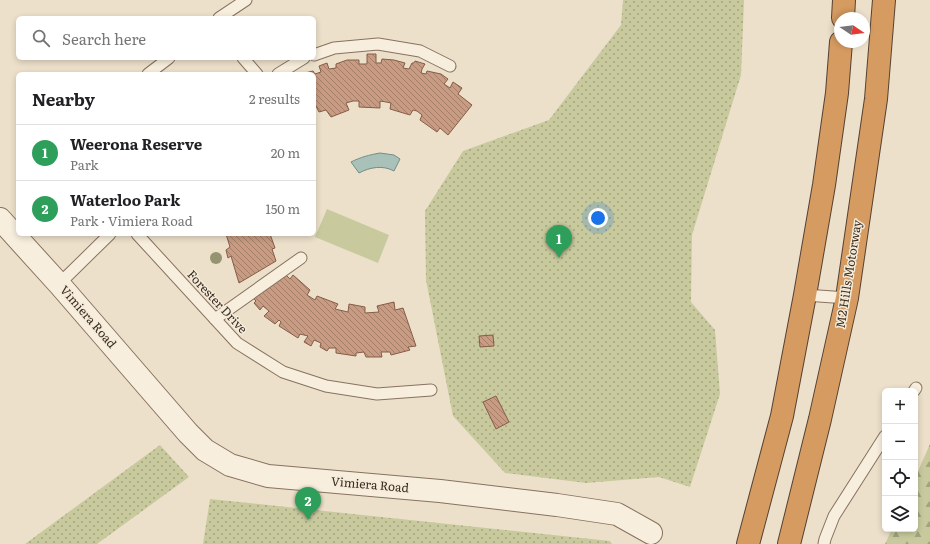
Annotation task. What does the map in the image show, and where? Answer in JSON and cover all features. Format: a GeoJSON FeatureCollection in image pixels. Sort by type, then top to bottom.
{"type":"FeatureCollection","features":[{"type":"Feature","properties":{"kind":"highway"},"geometry":{"type":"LineString","coordinates":[[843,12],[844,0]]}},
{"type":"Feature","properties":{"kind":"highway","name":"M2 Hills Motorway"},"geometry":{"type":"LineString","coordinates":[[789,544],[820,420],[847,298],[876,99],[884,0]]}},
{"type":"Feature","properties":{"kind":"highway"},"geometry":{"type":"LineString","coordinates":[[748,544],[782,416],[805,295],[824,185],[836,101],[840,48]]}},
{"type":"Feature","properties":{"kind":"street","name":"Vimiera Road"},"geometry":{"type":"LineString","coordinates":[[0,219],[59,284],[188,433],[205,450],[230,465],[268,476],[440,490],[617,514],[651,533]]}},
{"type":"Feature","properties":{"kind":"lane"},"geometry":{"type":"LineString","coordinates":[[222,16],[246,0]]}},
{"type":"Feature","properties":{"kind":"lane"},"geometry":{"type":"LineString","coordinates":[[316,53],[334,48],[378,44],[420,51],[450,66]]}},
{"type":"Feature","properties":{"kind":"lane"},"geometry":{"type":"LineString","coordinates":[[151,72],[167,60]]}},
{"type":"Feature","properties":{"kind":"lane"},"geometry":{"type":"LineString","coordinates":[[163,72],[169,60]]}},
{"type":"Feature","properties":{"kind":"lane"},"geometry":{"type":"LineString","coordinates":[[245,60],[255,72]]}},
{"type":"Feature","properties":{"kind":"lane"},"geometry":{"type":"LineString","coordinates":[[281,72],[301,60]]}},
{"type":"Feature","properties":{"kind":"lane"},"geometry":{"type":"LineString","coordinates":[[59,284],[108,236]]}},
{"type":"Feature","properties":{"kind":"lane","name":"Forester Drive"},"geometry":{"type":"LineString","coordinates":[[139,236],[237,343],[282,372],[326,386],[377,394],[431,390]]}},
{"type":"Feature","properties":{"kind":"lane"},"geometry":{"type":"LineString","coordinates":[[214,319],[301,258]]}},
{"type":"Feature","properties":{"kind":"lane"},"geometry":{"type":"LineString","coordinates":[[805,295],[847,298]]}},
{"type":"Feature","properties":{"kind":"lane"},"geometry":{"type":"LineString","coordinates":[[824,544],[834,516],[882,441]]}},
{"type":"Feature","properties":{"kind":"green space"},"geometry":{"type":"Polygon","coordinates":[[[623,0],[744,0],[741,75],[692,235],[691,302],[715,330],[720,394],[690,487],[659,477],[586,483],[505,473],[453,416],[426,280],[425,211],[463,151],[549,120],[621,25],[623,0]]]}},
{"type":"Feature","properties":{"kind":"green space"},"geometry":{"type":"Polygon","coordinates":[[[327,209],[389,235],[378,263],[315,237],[327,209]]]}},
{"type":"Feature","properties":{"kind":"green space"},"geometry":{"type":"Polygon","coordinates":[[[930,444],[930,544],[885,544],[891,532],[918,532],[918,471],[930,444]]]}},
{"type":"Feature","properties":{"kind":"green space"},"geometry":{"type":"Polygon","coordinates":[[[160,445],[189,477],[97,544],[25,544],[160,445]]]}},
{"type":"Feature","properties":{"kind":"green space"},"geometry":{"type":"Polygon","coordinates":[[[210,499],[610,541],[612,544],[203,544],[210,499]]]}},
{"type":"Feature","properties":{"kind":"water"},"geometry":{"type":"Polygon","coordinates":[[[380,153],[394,155],[400,159],[394,171],[381,167],[368,169],[359,173],[351,162],[365,156],[380,153]]]}},
{"type":"Feature","properties":{"kind":"building"},"geometry":{"type":"Polygon","coordinates":[[[367,54],[376,54],[376,63],[381,63],[382,59],[394,60],[405,63],[403,68],[409,69],[415,61],[425,64],[421,73],[426,74],[427,71],[441,74],[448,79],[444,84],[450,88],[453,82],[462,88],[458,94],[472,105],[448,135],[440,128],[437,132],[420,120],[422,115],[417,111],[413,110],[410,115],[390,109],[391,103],[386,102],[380,101],[380,108],[359,107],[359,101],[353,101],[346,103],[349,110],[331,117],[326,110],[319,112],[316,106],[316,74],[321,72],[319,66],[327,63],[329,69],[336,68],[336,64],[347,60],[359,60],[359,64],[367,64],[367,54]]]}},
{"type":"Feature","properties":{"kind":"building"},"geometry":{"type":"Polygon","coordinates":[[[227,236],[271,236],[275,248],[272,249],[276,261],[239,283],[231,256],[228,258],[226,250],[230,247],[227,236]]]}},
{"type":"Feature","properties":{"kind":"building"},"geometry":{"type":"Polygon","coordinates":[[[284,273],[290,279],[293,275],[310,290],[307,295],[315,300],[317,296],[338,304],[335,309],[348,312],[349,304],[365,307],[365,313],[379,312],[377,306],[394,302],[395,310],[403,308],[416,346],[408,347],[410,350],[391,355],[390,352],[381,352],[382,357],[366,357],[364,352],[356,353],[356,356],[336,353],[336,348],[329,348],[327,351],[320,347],[321,343],[314,340],[311,346],[304,342],[308,336],[300,334],[298,338],[279,326],[281,322],[279,320],[275,324],[264,316],[269,311],[263,306],[260,310],[254,303],[256,301],[253,298],[284,273]]]}},
{"type":"Feature","properties":{"kind":"building"},"geometry":{"type":"Polygon","coordinates":[[[493,335],[494,346],[480,347],[479,336],[493,335]]]}},
{"type":"Feature","properties":{"kind":"building"},"geometry":{"type":"Polygon","coordinates":[[[496,396],[509,422],[496,429],[483,402],[496,396]]]}},
{"type":"Feature","properties":{"kind":"place","name":"Weerona Reserve"},"geometry":{"type":"Point","coordinates":[559,258]}},
{"type":"Feature","properties":{"kind":"place","name":"Waterloo Park"},"geometry":{"type":"Point","coordinates":[308,520]}}]}
